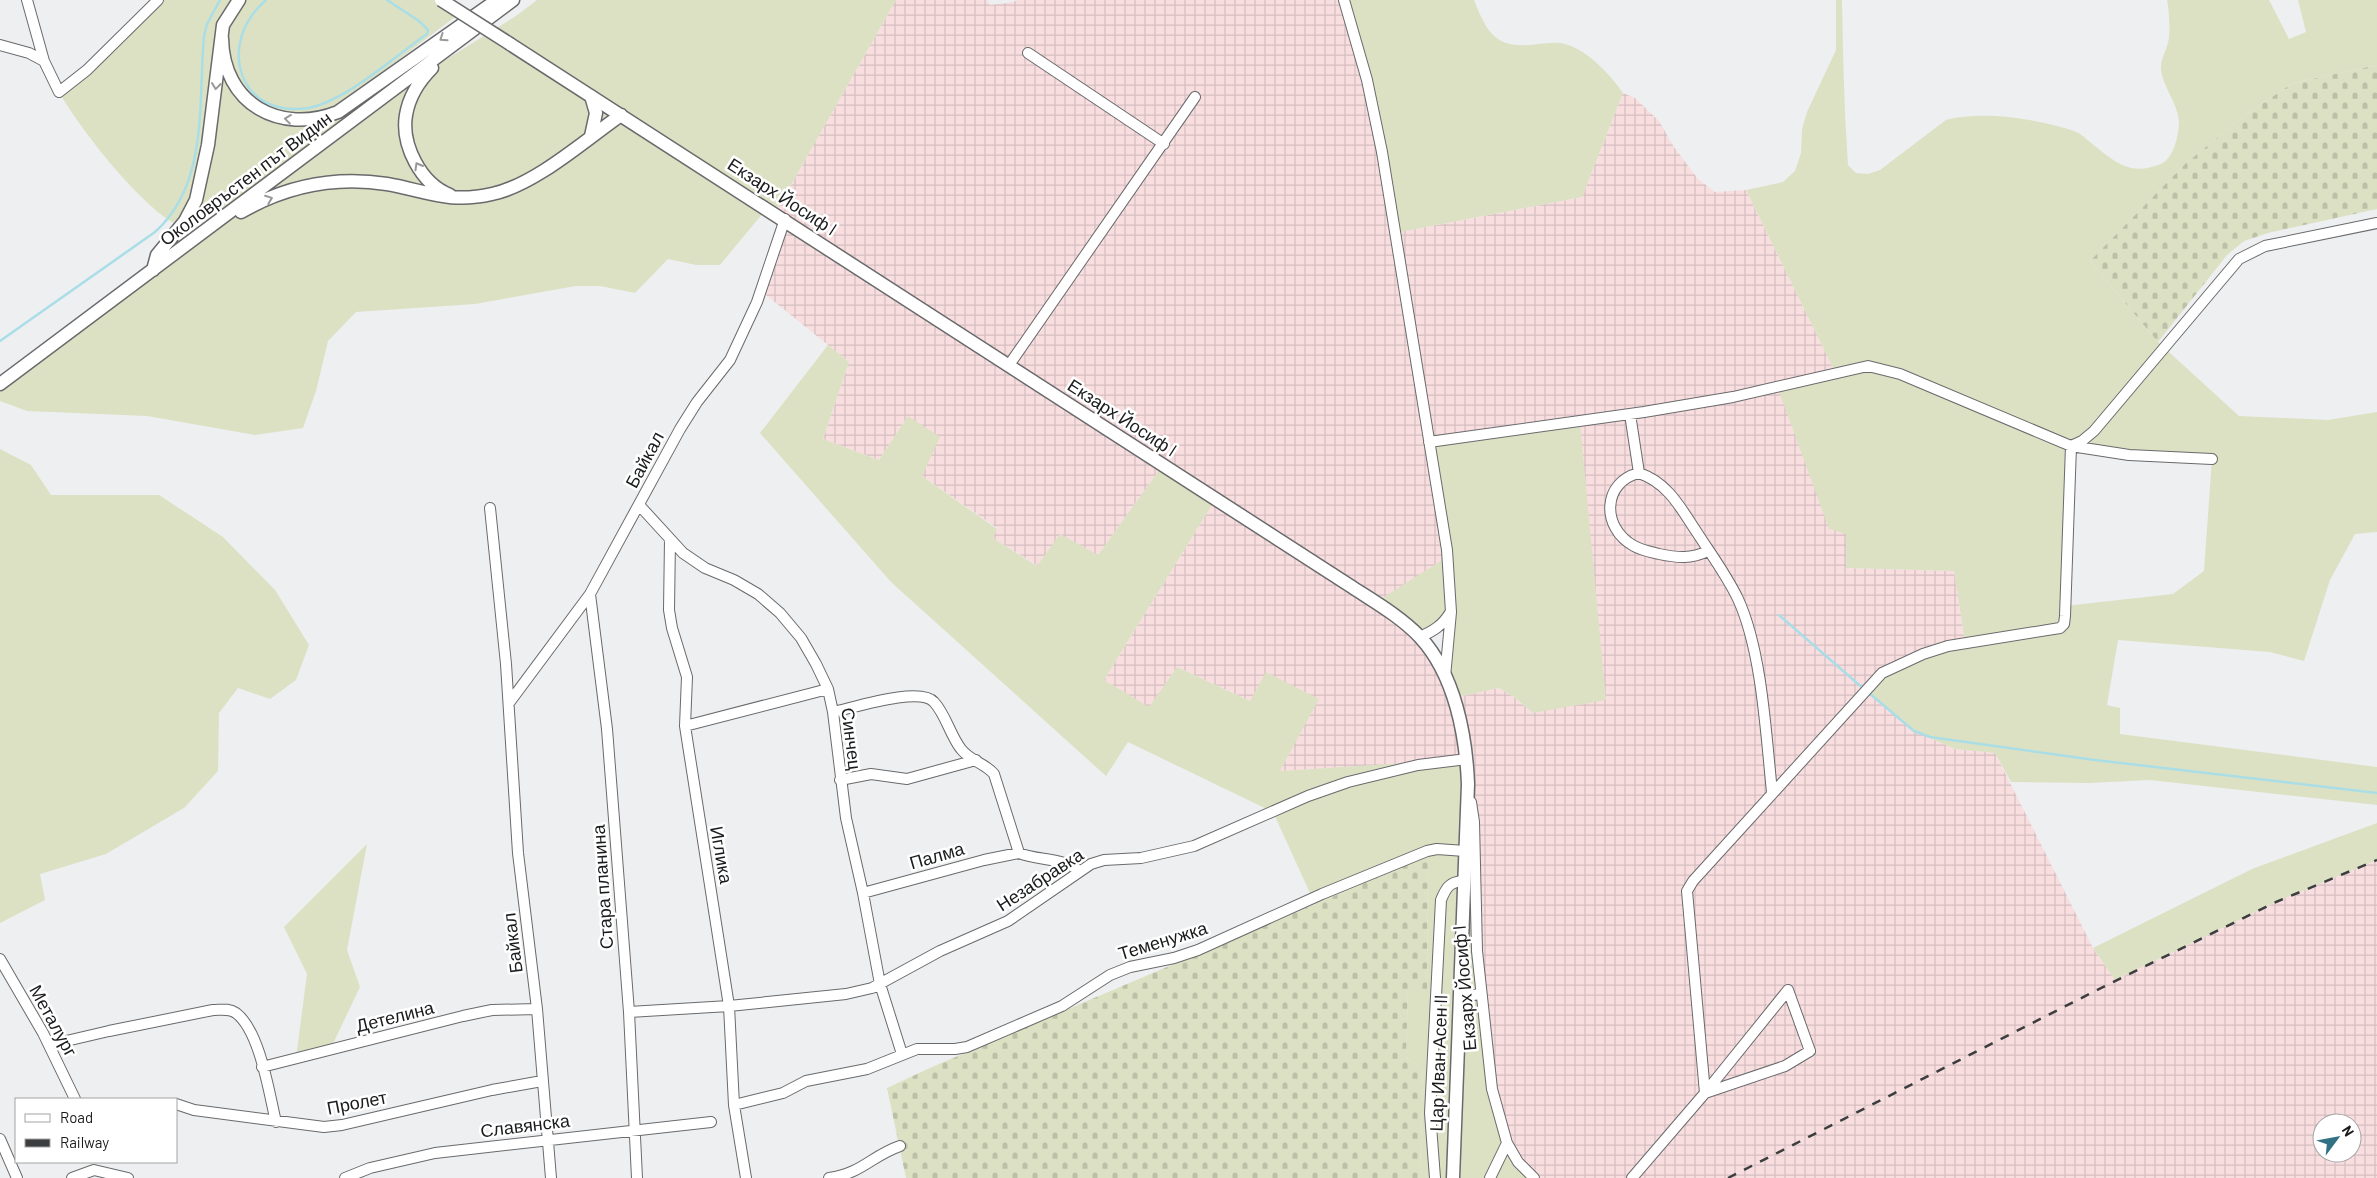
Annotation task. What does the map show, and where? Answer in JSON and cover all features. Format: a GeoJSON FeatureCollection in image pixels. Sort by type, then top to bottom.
{"type":"FeatureCollection","features":[{"type":"Feature","properties":{"kind":"main road"},"geometry":{"type":"LineString","coordinates":[[153,270],[157,255],[185,221],[196,200],[207,154],[223,25],[239,0]]}},
{"type":"Feature","properties":{"kind":"main road","name":"Екзарх Йосиф I"},"geometry":{"type":"LineString","coordinates":[[441,0],[784,219],[1352,587],[1420,637],[1445,678],[1459,717],[1467,759],[1468,784],[1465,855]]}},
{"type":"Feature","properties":{"kind":"main road"},"geometry":{"type":"LineString","coordinates":[[222,38],[224,62],[247,100],[272,116],[304,120],[324,118],[338,112],[497,0]]}},
{"type":"Feature","properties":{"kind":"main road","name":"Околовръстен път Видин"},"geometry":{"type":"LineString","coordinates":[[0,384],[182,250],[513,0]]}},
{"type":"Feature","properties":{"kind":"main road"},"geometry":{"type":"LineString","coordinates":[[472,198],[458,198],[443,192],[428,181],[416,163],[407,138],[406,115],[413,94],[422,78],[433,67],[522,0]]}},
{"type":"Feature","properties":{"kind":"main road"},"geometry":{"type":"LineString","coordinates":[[590,136],[596,113],[591,96]]}},
{"type":"Feature","properties":{"kind":"main road"},"geometry":{"type":"LineString","coordinates":[[182,250],[248,208],[311,184],[352,180],[388,185],[450,199],[472,198],[512,188],[531,178],[621,115]]}},
{"type":"Feature","properties":{"kind":"main road","name":"Цар Иван Асен II"},"geometry":{"type":"LineString","coordinates":[[1453,1178],[1465,855]]}},
{"type":"Feature","properties":{"kind":"street"},"geometry":{"type":"LineString","coordinates":[[27,0],[44,61],[59,92],[87,70],[158,0]]}},
{"type":"Feature","properties":{"kind":"street"},"geometry":{"type":"LineString","coordinates":[[1344,0],[1367,80],[1382,152],[1447,550],[1451,612],[1445,678]]}},
{"type":"Feature","properties":{"kind":"street"},"geometry":{"type":"LineString","coordinates":[[0,45],[44,61]]}},
{"type":"Feature","properties":{"kind":"street"},"geometry":{"type":"LineString","coordinates":[[1028,53],[1164,144]]}},
{"type":"Feature","properties":{"kind":"street"},"geometry":{"type":"LineString","coordinates":[[1009,365],[1195,97]]}},
{"type":"Feature","properties":{"kind":"street","name":"Байкал"},"geometry":{"type":"LineString","coordinates":[[509,703],[590,594],[640,506],[680,429],[697,402],[730,360],[757,302],[784,219]]}},
{"type":"Feature","properties":{"kind":"street"},"geometry":{"type":"LineString","coordinates":[[2071,446],[2082,441],[2094,431],[2239,259],[2265,246],[2377,223]]}},
{"type":"Feature","properties":{"kind":"street"},"geometry":{"type":"LineString","coordinates":[[1429,442],[1630,414],[1733,397],[1868,366],[1900,374],[2071,446],[2129,455],[2212,459]]}},
{"type":"Feature","properties":{"kind":"street"},"geometry":{"type":"LineString","coordinates":[[1630,414],[1639,473]]}},
{"type":"Feature","properties":{"kind":"street"},"geometry":{"type":"LineString","coordinates":[[1705,1093],[1687,891],[1693,881],[1772,792],[1872,683],[1893,666],[1948,646],[2060,628],[2064,624],[2071,446]]}},
{"type":"Feature","properties":{"kind":"street"},"geometry":{"type":"LineString","coordinates":[[1708,550],[1686,558],[1668,556],[1633,545],[1615,527],[1610,515],[1610,495],[1623,480],[1639,473],[1651,477],[1663,485],[1674,498],[1724,573],[1739,600],[1750,637],[1761,690],[1772,792]]}},
{"type":"Feature","properties":{"kind":"street","name":"Синчец"},"geometry":{"type":"LineString","coordinates":[[640,506],[683,553],[705,568],[734,580],[758,594],[780,613],[801,638],[828,689],[833,712],[846,818],[863,893],[880,984],[902,1054]]}},
{"type":"Feature","properties":{"kind":"street","name":"Байкал"},"geometry":{"type":"LineString","coordinates":[[490,508],[509,703],[518,854],[537,1009],[551,1178]]}},
{"type":"Feature","properties":{"kind":"street","name":"Иглика"},"geometry":{"type":"LineString","coordinates":[[670,539],[669,610],[672,628],[686,677],[685,726],[729,1006],[734,1105],[746,1178]]}},
{"type":"Feature","properties":{"kind":"street","name":"Стара планина"},"geometry":{"type":"LineString","coordinates":[[590,594],[607,729],[637,1130],[637,1178]]}},
{"type":"Feature","properties":{"kind":"street"},"geometry":{"type":"LineString","coordinates":[[1420,637],[1434,631],[1444,623],[1451,612]]}},
{"type":"Feature","properties":{"kind":"street"},"geometry":{"type":"LineString","coordinates":[[685,726],[828,689]]}},
{"type":"Feature","properties":{"kind":"street"},"geometry":{"type":"LineString","coordinates":[[833,712],[902,697],[927,697],[935,702],[961,750],[989,768],[994,774],[1019,853],[1028,857],[1066,863],[1079,871]]}},
{"type":"Feature","properties":{"kind":"street","name":"Незабравка"},"geometry":{"type":"LineString","coordinates":[[629,1012],[729,1006],[846,994],[867,989],[880,984],[940,950],[1008,921],[1079,871],[1092,864],[1104,860],[1141,858],[1194,846],[1308,796],[1348,782],[1418,765],[1467,759]]}},
{"type":"Feature","properties":{"kind":"street"},"geometry":{"type":"LineString","coordinates":[[840,780],[871,774],[907,779],[976,760]]}},
{"type":"Feature","properties":{"kind":"street","name":"Екзарх Йосиф I"},"geometry":{"type":"LineString","coordinates":[[1468,784],[1474,822],[1480,994],[1492,1089],[1507,1142],[1518,1162],[1534,1178]]}},
{"type":"Feature","properties":{"kind":"street","name":"Теменужка"},"geometry":{"type":"LineString","coordinates":[[902,1054],[917,1049],[966,1047],[1062,1006],[1110,975],[1198,950],[1322,894],[1427,851],[1437,849],[1465,855]]}},
{"type":"Feature","properties":{"kind":"street","name":"Палма"},"geometry":{"type":"LineString","coordinates":[[863,893],[984,860],[1019,853]]}},
{"type":"Feature","properties":{"kind":"street"},"geometry":{"type":"LineString","coordinates":[[1435,1178],[1430,1113],[1441,900],[1450,884],[1463,881]]}},
{"type":"Feature","properties":{"kind":"street","name":"Металург"},"geometry":{"type":"LineString","coordinates":[[0,958],[49,1045],[75,1098]]}},
{"type":"Feature","properties":{"kind":"street"},"geometry":{"type":"LineString","coordinates":[[1632,1178],[1705,1093],[1788,990],[1810,1051],[1785,1066],[1705,1093]]}},
{"type":"Feature","properties":{"kind":"street"},"geometry":{"type":"LineString","coordinates":[[1459,997],[1480,994]]}},
{"type":"Feature","properties":{"kind":"street"},"geometry":{"type":"LineString","coordinates":[[49,1045],[109,1031],[225,1009],[234,1012],[250,1032],[262,1067],[276,1122]]}},
{"type":"Feature","properties":{"kind":"street","name":"Детелина"},"geometry":{"type":"LineString","coordinates":[[262,1067],[463,1016],[492,1010],[537,1009]]}},
{"type":"Feature","properties":{"kind":"street"},"geometry":{"type":"LineString","coordinates":[[734,1105],[783,1093],[806,1081],[867,1069],[902,1054]]}},
{"type":"Feature","properties":{"kind":"street","name":"Пролет"},"geometry":{"type":"LineString","coordinates":[[178,1105],[194,1110],[324,1127],[342,1125],[492,1090],[542,1082]]}},
{"type":"Feature","properties":{"kind":"street","name":"Славянска"},"geometry":{"type":"LineString","coordinates":[[345,1178],[378,1166],[435,1153],[711,1122]]}},
{"type":"Feature","properties":{"kind":"street"},"geometry":{"type":"LineString","coordinates":[[0,1139],[17,1178]]}},
{"type":"Feature","properties":{"kind":"street"},"geometry":{"type":"LineString","coordinates":[[1490,1178],[1507,1142]]}},
{"type":"Feature","properties":{"kind":"street"},"geometry":{"type":"LineString","coordinates":[[829,1178],[854,1173],[878,1156],[900,1146]]}},
{"type":"Feature","properties":{"kind":"street"},"geometry":{"type":"LineString","coordinates":[[72,1178],[101,1166],[128,1178]]}},
{"type":"Feature","properties":{"kind":"shaded area"},"geometry":{"type":"Polygon","coordinates":[[[896,0],[987,0],[990,5],[1017,0],[1344,0],[1395,233],[1582,197],[1623,93],[1635,98],[1659,121],[1674,147],[1698,179],[1715,192],[1746,190],[1835,372],[1847,549],[1846,568],[1954,571],[1965,642],[1866,691],[1914,731],[1955,749],[1995,753],[2093,948],[2115,980],[2276,902],[2377,860],[2377,1178],[1534,1178],[1518,1162],[1492,1089],[1467,760],[1280,771],[1318,699],[1250,701],[1177,667],[1149,708],[1104,680],[1215,500],[1162,466],[1098,555],[1038,566],[993,538],[997,528],[922,476],[908,416],[879,460],[823,439],[849,362],[761,291],[784,220],[775,213],[896,0]],[[1447,557],[1420,637],[1453,698],[1499,688],[1514,697],[1533,713],[1447,557]]]}},
{"type":"Feature","properties":{"kind":"green space"},"geometry":{"type":"Polygon","coordinates":[[[158,0],[441,0],[456,16],[364,86],[376,103],[516,16],[537,0],[896,0],[775,213],[767,208],[720,265],[696,265],[668,259],[635,293],[600,286],[576,286],[475,304],[356,312],[328,341],[316,391],[303,428],[255,435],[147,416],[27,411],[0,401],[0,384],[242,203],[220,211],[208,211],[196,200],[181,227],[166,218],[131,187],[114,167],[82,126],[59,92],[158,0]]]}},
{"type":"Feature","properties":{"kind":"green space"},"geometry":{"type":"Polygon","coordinates":[[[1344,0],[1474,0],[1488,28],[1500,40],[1518,45],[1561,43],[1579,50],[1596,62],[1623,93],[1582,197],[1395,233],[1382,152],[1344,0]]]}},
{"type":"Feature","properties":{"kind":"green space"},"geometry":{"type":"Polygon","coordinates":[[[1836,0],[1842,0],[1848,165],[1856,173],[1868,174],[1880,170],[1946,120],[1977,116],[2010,117],[2074,131],[2115,161],[2131,168],[2140,169],[2150,168],[2166,161],[2175,145],[2178,132],[2178,114],[2164,82],[2161,70],[2169,37],[2167,0],[2269,0],[2289,39],[2306,32],[2298,0],[2377,0],[2377,65],[2293,83],[2245,115],[2185,164],[2090,261],[2158,342],[2239,416],[2328,420],[2377,412],[2377,532],[2355,534],[2330,580],[2304,661],[2270,652],[2118,640],[2107,705],[2120,708],[2120,734],[2377,767],[2377,805],[2150,780],[2089,783],[2011,782],[1995,753],[1955,749],[1914,731],[1865,691],[1882,673],[1965,642],[1954,571],[1846,568],[1846,534],[1829,529],[1777,386],[1835,372],[1746,190],[1783,182],[1795,171],[1801,153],[1802,129],[1807,112],[1836,50],[1836,0]],[[2071,446],[2065,606],[2173,594],[2204,571],[2212,459],[2071,446]]]}},
{"type":"Feature","properties":{"kind":"green space"},"geometry":{"type":"Polygon","coordinates":[[[2377,65],[2377,209],[2268,233],[2244,241],[2227,255],[2158,342],[2090,261],[2185,164],[2245,115],[2293,83],[2377,65]]]}},
{"type":"Feature","properties":{"kind":"green space"},"geometry":{"type":"Polygon","coordinates":[[[828,345],[849,362],[823,439],[879,460],[908,416],[940,437],[922,476],[997,529],[993,538],[1037,566],[1060,534],[1098,555],[1162,466],[1215,500],[1104,680],[1149,707],[1177,667],[1250,701],[1266,672],[1319,699],[1280,771],[1467,759],[1490,1071],[1507,1143],[1534,1178],[1427,1178],[1426,1174],[1420,1172],[1423,1071],[1406,1057],[1408,991],[1427,991],[1428,856],[1315,904],[1273,812],[1128,742],[1106,776],[891,582],[760,433],[828,345]]]}},
{"type":"Feature","properties":{"kind":"green space"},"geometry":{"type":"Polygon","coordinates":[[[1580,422],[1606,700],[1533,713],[1514,697],[1499,688],[1453,698],[1445,678],[1451,613],[1420,637],[1376,602],[1447,557],[1429,442],[1580,422]]]}},
{"type":"Feature","properties":{"kind":"green space"},"geometry":{"type":"Polygon","coordinates":[[[0,449],[31,465],[51,495],[159,495],[223,537],[275,590],[309,645],[296,680],[270,699],[238,688],[219,713],[218,771],[184,808],[106,854],[40,874],[45,900],[0,923],[0,449]]]}},
{"type":"Feature","properties":{"kind":"green space"},"geometry":{"type":"Polygon","coordinates":[[[2377,823],[2377,860],[2276,902],[2115,980],[2093,948],[2252,869],[2377,823]]]}},
{"type":"Feature","properties":{"kind":"green space"},"geometry":{"type":"Polygon","coordinates":[[[367,844],[347,950],[360,987],[330,1050],[296,1058],[307,974],[284,927],[367,844]]]}},
{"type":"Feature","properties":{"kind":"green space"},"geometry":{"type":"Polygon","coordinates":[[[1428,856],[1427,992],[1408,991],[1406,1057],[1423,1071],[1420,1172],[1426,1174],[1427,1178],[906,1178],[887,1088],[932,1067],[1428,856]]]}},
{"type":"Feature","properties":{"kind":"waterway"},"geometry":{"type":"LineString","coordinates":[[0,341],[155,232],[172,213],[185,190],[193,166],[198,141],[204,36],[207,24],[220,0]]}},
{"type":"Feature","properties":{"kind":"waterway"},"geometry":{"type":"LineString","coordinates":[[266,0],[250,18],[241,37],[239,56],[242,75],[251,90],[265,102],[284,108],[308,108],[338,97],[354,88],[427,34],[428,30],[419,21],[387,0]]}},
{"type":"Feature","properties":{"kind":"waterway"},"geometry":{"type":"LineString","coordinates":[[1779,615],[1865,690]]}},
{"type":"Feature","properties":{"kind":"waterway"},"geometry":{"type":"LineString","coordinates":[[1869,693],[1914,731],[1930,737],[2095,760],[2377,793]]}},
{"type":"Feature","properties":{"kind":"railway"},"geometry":{"type":"LineString","coordinates":[[1728,1178],[2107,985],[2276,902],[2377,860]]}}]}
